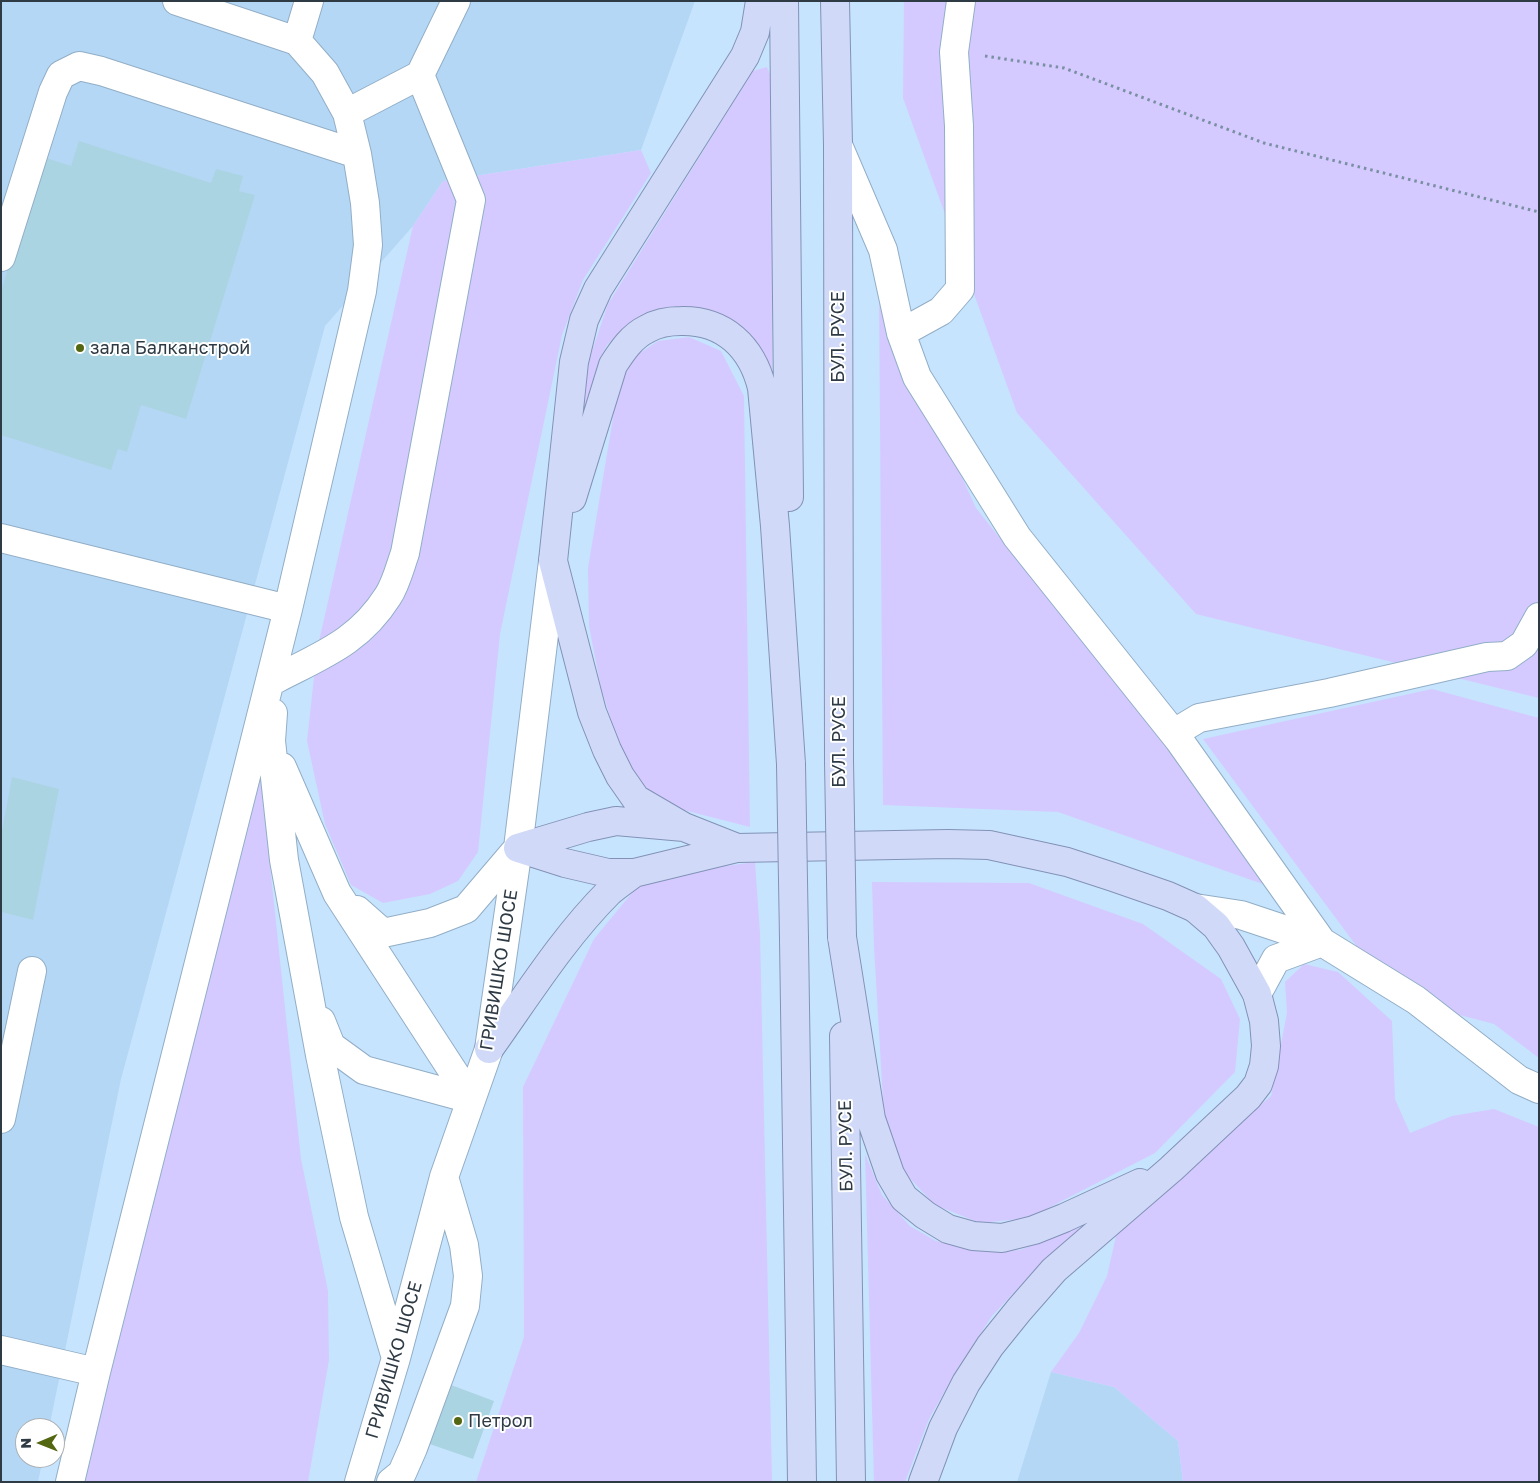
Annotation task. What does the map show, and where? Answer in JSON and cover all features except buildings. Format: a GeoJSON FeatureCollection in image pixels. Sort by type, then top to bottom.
{"type":"FeatureCollection","features":[{"type":"Feature","properties":{"kind":"main road"},"geometry":{"type":"LineString","coordinates":[[737,848],[684,827],[636,799],[620,776],[592,712],[553,562],[574,362],[584,320],[598,289],[745,56],[755,32],[760,1]]}},
{"type":"Feature","properties":{"kind":"main road"},"geometry":{"type":"LineString","coordinates":[[784,1],[791,764],[802,1482]]}},
{"type":"Feature","properties":{"kind":"main road","name":"БУЛ. РУСЕ"},"geometry":{"type":"LineString","coordinates":[[835,1],[838,145],[839,761],[851,1482]]}},
{"type":"Feature","properties":{"kind":"main road"},"geometry":{"type":"LineString","coordinates":[[553,562],[606,383],[613,365],[622,351],[646,329],[659,323],[690,320],[706,323],[730,334],[749,357],[758,374],[762,388],[774,516],[791,764]]}},
{"type":"Feature","properties":{"kind":"main road"},"geometry":{"type":"LineString","coordinates":[[518,848],[588,827],[616,821],[684,827]]}},
{"type":"Feature","properties":{"kind":"main road"},"geometry":{"type":"LineString","coordinates":[[518,848],[565,863],[608,873],[634,873],[737,848],[989,845],[1067,862],[1168,896],[1195,908],[1216,926],[1231,946],[1257,994],[1264,1021],[1266,1046],[1264,1066],[1258,1084],[1248,1097],[1171,1169],[1054,1270],[996,1339],[966,1382],[943,1428],[923,1482]]}},
{"type":"Feature","properties":{"kind":"main road"},"geometry":{"type":"LineString","coordinates":[[489,1049],[550,962],[611,890],[634,873]]}},
{"type":"Feature","properties":{"kind":"main road"},"geometry":{"type":"LineString","coordinates":[[842,937],[871,1120],[890,1174],[904,1198],[925,1216],[948,1229],[973,1236],[1002,1238],[1034,1230],[1064,1218],[1171,1169]]}},
{"type":"Feature","properties":{"kind":"street"},"geometry":{"type":"LineString","coordinates":[[70,1482],[288,608],[362,291],[368,245],[365,203],[357,154],[347,113],[325,74],[297,41],[177,1]]}},
{"type":"Feature","properties":{"kind":"street"},"geometry":{"type":"LineString","coordinates":[[297,41],[309,1]]}},
{"type":"Feature","properties":{"kind":"street"},"geometry":{"type":"LineString","coordinates":[[347,113],[420,75],[456,1]]}},
{"type":"Feature","properties":{"kind":"street"},"geometry":{"type":"LineString","coordinates":[[901,333],[941,311],[960,288],[959,126],[954,52],[961,1]]}},
{"type":"Feature","properties":{"kind":"street"},"geometry":{"type":"LineString","coordinates":[[1,257],[53,92],[61,76],[79,66],[101,71],[357,154]]}},
{"type":"Feature","properties":{"kind":"street"},"geometry":{"type":"LineString","coordinates":[[276,679],[343,644],[367,624],[389,595],[405,554],[471,200],[420,75]]}},
{"type":"Feature","properties":{"kind":"street"},"geometry":{"type":"LineString","coordinates":[[838,145],[883,250],[901,333],[917,377],[1017,537],[1174,733],[1322,942]]}},
{"type":"Feature","properties":{"kind":"street"},"geometry":{"type":"LineString","coordinates":[[1,538],[288,608]]}},
{"type":"Feature","properties":{"kind":"street","name":"ГРИВИШКО ШОСЕ"},"geometry":{"type":"LineString","coordinates":[[358,1482],[396,1358],[444,1177],[489,1049],[518,848],[553,562]]}},
{"type":"Feature","properties":{"kind":"street"},"geometry":{"type":"LineString","coordinates":[[288,608],[276,679],[271,741],[284,860],[354,1217],[396,1358]]}},
{"type":"Feature","properties":{"kind":"street"},"geometry":{"type":"LineString","coordinates":[[1174,733],[1199,718],[1329,693],[1487,656],[1507,656],[1524,644],[1539,617]]}},
{"type":"Feature","properties":{"kind":"street"},"geometry":{"type":"LineString","coordinates":[[271,741],[337,893],[471,1099]]}},
{"type":"Feature","properties":{"kind":"street"},"geometry":{"type":"LineString","coordinates":[[337,893],[383,933],[430,923],[466,909],[518,848]]}},
{"type":"Feature","properties":{"kind":"street"},"geometry":{"type":"LineString","coordinates":[[1195,908],[1241,915],[1322,942],[1416,1000],[1519,1080],[1539,1089]]}},
{"type":"Feature","properties":{"kind":"street"},"geometry":{"type":"LineString","coordinates":[[1257,994],[1276,959],[1322,942]]}},
{"type":"Feature","properties":{"kind":"street"},"geometry":{"type":"LineString","coordinates":[[1,1119],[32,970]]}},
{"type":"Feature","properties":{"kind":"street"},"geometry":{"type":"LineString","coordinates":[[310,995],[331,1046],[364,1070],[471,1099]]}},
{"type":"Feature","properties":{"kind":"street"},"geometry":{"type":"LineString","coordinates":[[391,1482],[402,1473],[413,1448],[465,1306],[468,1276],[464,1245],[444,1177]]}},
{"type":"Feature","properties":{"kind":"street"},"geometry":{"type":"LineString","coordinates":[[1,1350],[96,1372]]}},
{"type":"Feature","properties":{"kind":"path"},"geometry":{"type":"LineString","coordinates":[[954,52],[1064,68],[1264,143],[1539,212]]}},
{"type":"Feature","properties":{"kind":"shaded area"},"geometry":{"type":"Polygon","coordinates":[[[1,1],[695,1],[641,150],[443,181],[413,226],[325,326],[121,1079],[51,1418],[15,1418],[15,1468],[41,1468],[38,1482],[1,1482],[1,1]]]}},
{"type":"Feature","properties":{"kind":"shaded area"},"geometry":{"type":"Polygon","coordinates":[[[904,1],[1539,1],[1539,698],[1196,614],[1017,413],[903,98],[904,1]]]}},
{"type":"Feature","properties":{"kind":"shaded area"},"geometry":{"type":"Polygon","coordinates":[[[767,67],[773,81],[772,376],[681,309],[661,309],[629,323],[607,345],[599,360],[571,475],[590,357],[608,304],[753,71],[767,67]]]}},
{"type":"Feature","properties":{"kind":"shaded area"},"geometry":{"type":"Polygon","coordinates":[[[641,150],[651,173],[583,280],[562,335],[500,634],[478,852],[458,881],[430,894],[383,903],[351,885],[325,824],[307,741],[317,650],[413,226],[443,181],[641,150]]]}},
{"type":"Feature","properties":{"kind":"shaded area"},"geometry":{"type":"Polygon","coordinates":[[[879,297],[976,508],[1158,737],[1294,895],[1058,812],[883,805],[879,297]]]}},
{"type":"Feature","properties":{"kind":"shaded area"},"geometry":{"type":"Polygon","coordinates":[[[689,337],[721,351],[744,396],[750,827],[664,805],[640,788],[624,761],[601,688],[589,626],[588,568],[618,388],[634,357],[658,341],[689,337]]]}},
{"type":"Feature","properties":{"kind":"shaded area"},"geometry":{"type":"Polygon","coordinates":[[[1432,689],[1539,718],[1539,1058],[1494,1024],[1395,998],[1203,739],[1432,689]]]}},
{"type":"Feature","properties":{"kind":"shaded area"},"geometry":{"type":"Polygon","coordinates":[[[258,752],[301,1159],[328,1291],[329,1360],[308,1482],[77,1482],[258,752]]]}},
{"type":"Feature","properties":{"kind":"shaded area"},"geometry":{"type":"Polygon","coordinates":[[[755,862],[760,933],[772,1482],[476,1482],[524,1337],[523,1087],[594,939],[645,877],[755,862]]]}},
{"type":"Feature","properties":{"kind":"shaded area"},"geometry":{"type":"Polygon","coordinates":[[[872,882],[1029,883],[1143,924],[1221,979],[1240,1019],[1235,1072],[1155,1153],[1029,1218],[980,1223],[935,1205],[900,1168],[884,1117],[872,882]]]}},
{"type":"Feature","properties":{"kind":"shaded area"},"geometry":{"type":"Polygon","coordinates":[[[1304,964],[1338,972],[1392,1021],[1395,1099],[1410,1133],[1452,1116],[1494,1109],[1539,1127],[1539,1482],[1183,1482],[1178,1441],[1114,1387],[1051,1372],[1079,1333],[1107,1276],[1118,1227],[1271,1096],[1287,1013],[1285,982],[1304,964]]]}},
{"type":"Feature","properties":{"kind":"shaded area"},"geometry":{"type":"Polygon","coordinates":[[[865,1154],[882,1195],[910,1226],[936,1241],[986,1252],[1020,1250],[1088,1224],[1035,1270],[992,1316],[958,1368],[929,1419],[905,1482],[874,1482],[865,1154]]]}},
{"type":"Feature","properties":{"kind":"shaded area"},"geometry":{"type":"Polygon","coordinates":[[[1051,1372],[1114,1387],[1178,1441],[1183,1482],[1017,1482],[1051,1372]]]}},
{"type":"Feature","properties":{"kind":"place","name":"зала Балканстрой"},"geometry":{"type":"Point","coordinates":[80,348]}},
{"type":"Feature","properties":{"kind":"place","name":"Петрол"},"geometry":{"type":"Point","coordinates":[458,1421]}}]}
